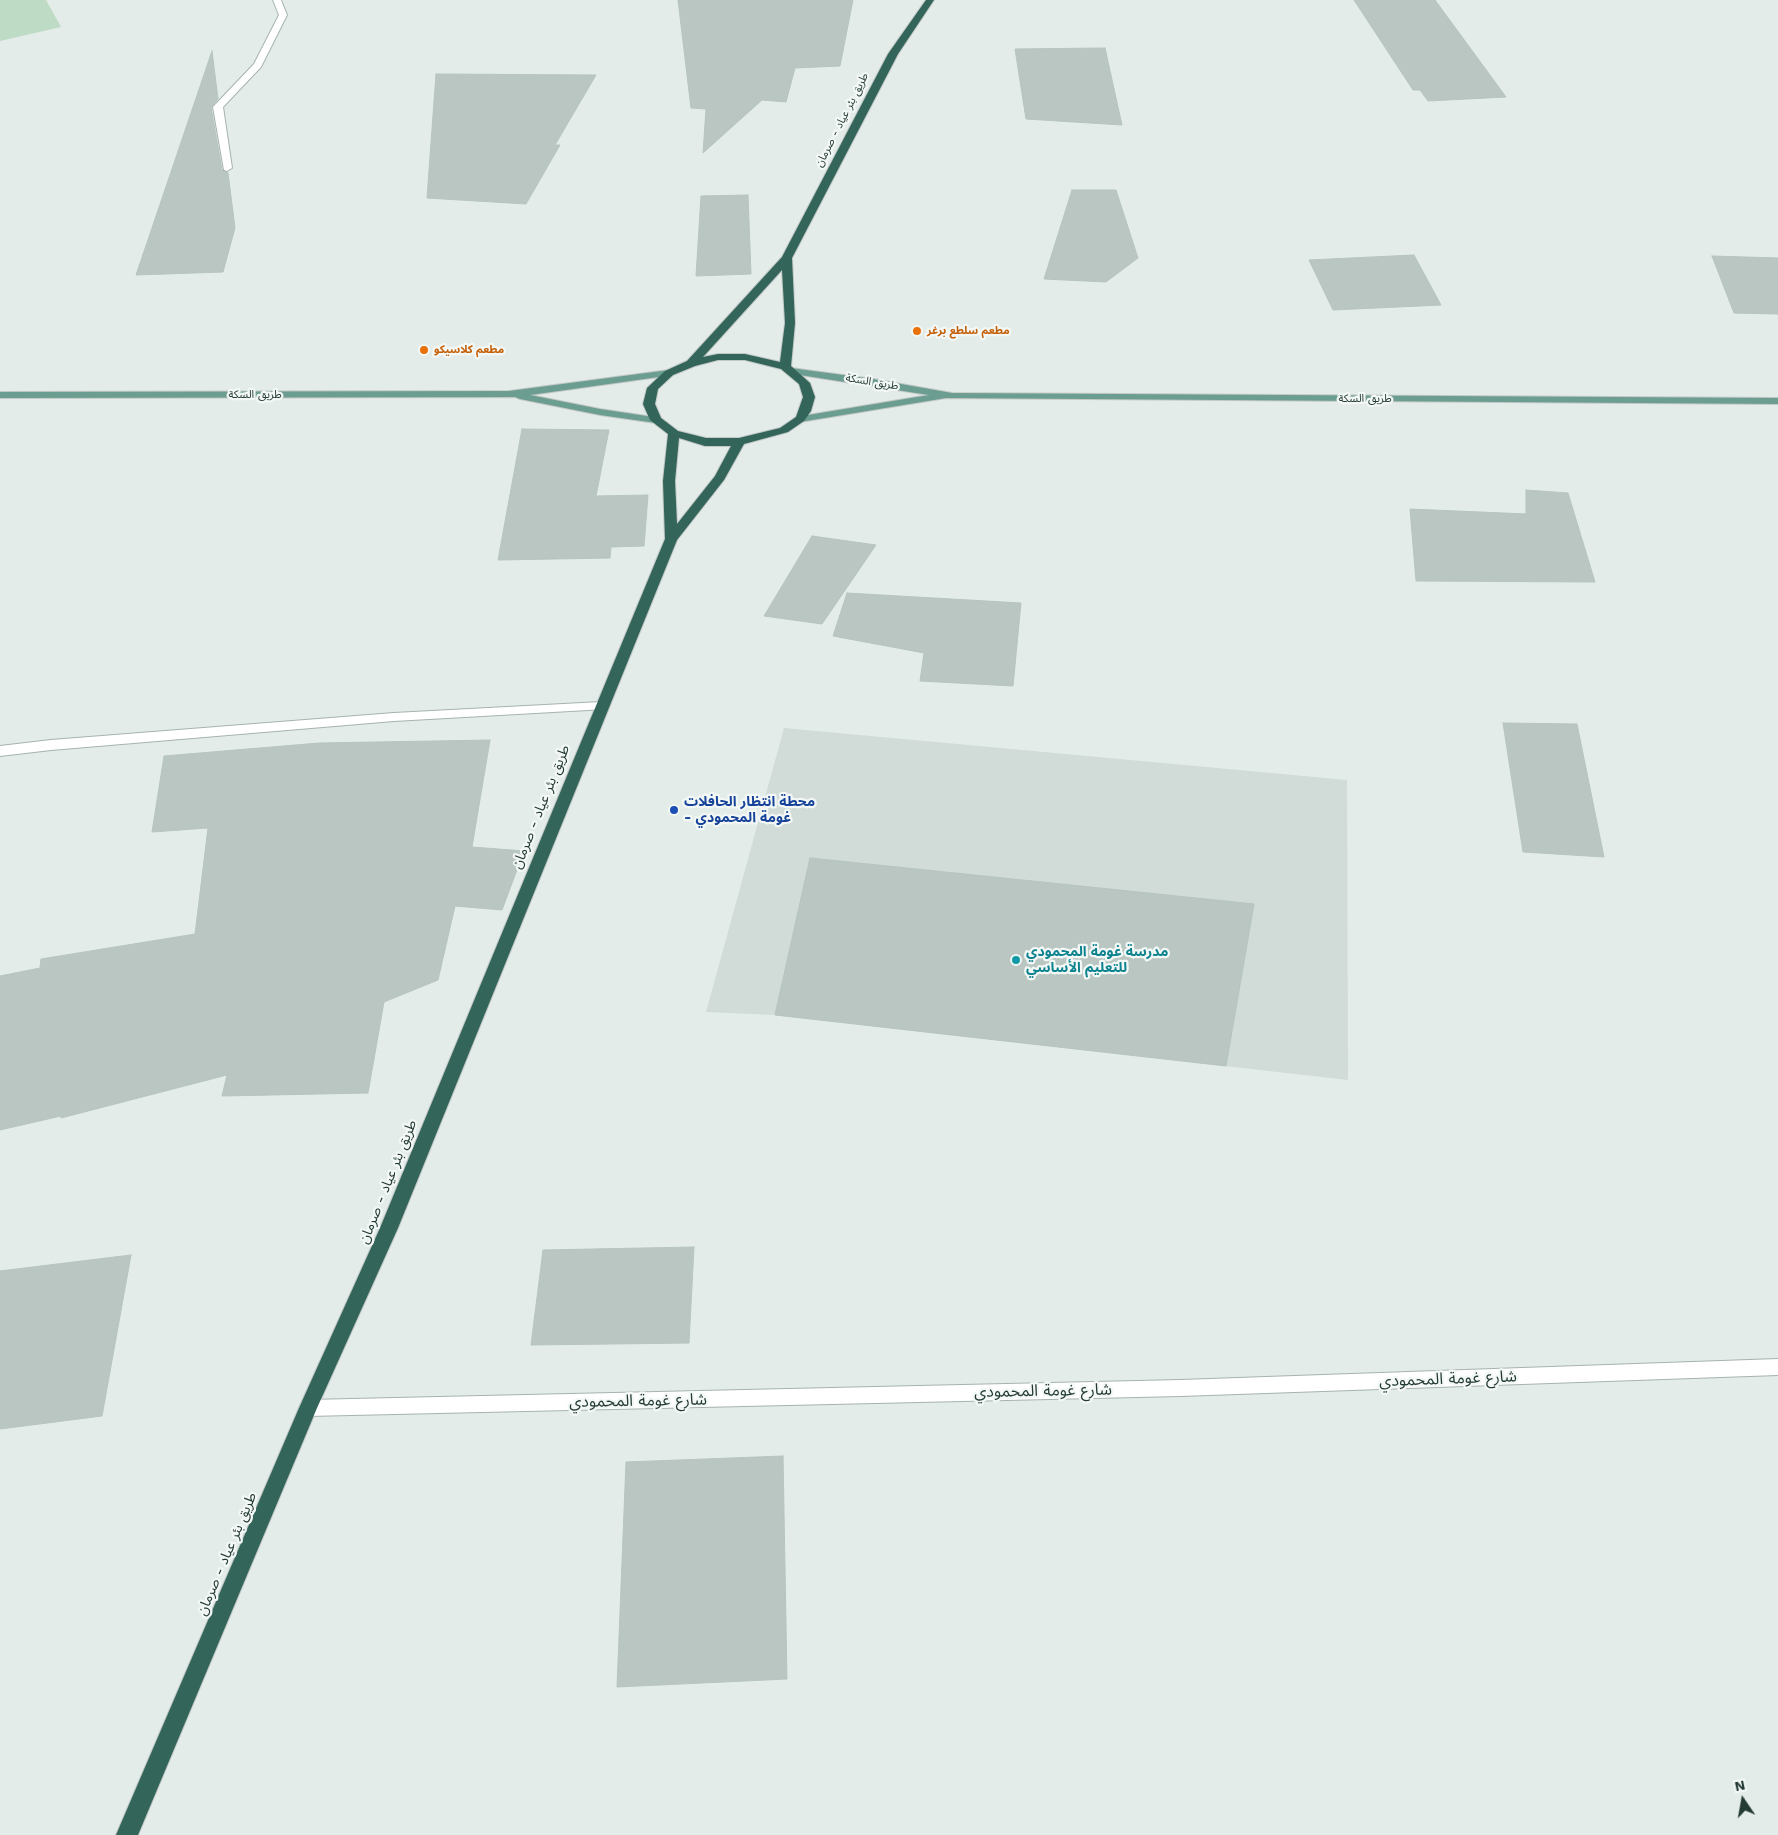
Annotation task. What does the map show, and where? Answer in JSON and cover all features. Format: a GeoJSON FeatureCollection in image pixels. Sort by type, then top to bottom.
{"type":"FeatureCollection","features":[{"type":"Feature","properties":{"kind":"highway","name":"طريق بئر عياد - صرمان"},"geometry":{"type":"LineString","coordinates":[[691,363],[787,258],[893,54],[930,0]]}},
{"type":"Feature","properties":{"kind":"highway"},"geometry":{"type":"LineString","coordinates":[[787,258],[790,322],[788,369]]}},
{"type":"Feature","properties":{"kind":"highway"},"geometry":{"type":"LineString","coordinates":[[745,357],[788,369],[804,383],[809,397],[805,411],[800,419],[784,430],[739,442],[705,442],[674,433],[656,420],[649,404],[653,388],[669,373],[691,363],[718,358],[745,357]]}},
{"type":"Feature","properties":{"kind":"highway"},"geometry":{"type":"LineString","coordinates":[[671,539],[669,480],[674,433]]}},
{"type":"Feature","properties":{"kind":"highway"},"geometry":{"type":"LineString","coordinates":[[671,539],[720,477],[739,442]]}},
{"type":"Feature","properties":{"kind":"highway","name":"طريق بئر عياد - صرمان"},"geometry":{"type":"LineString","coordinates":[[127,1835],[308,1408],[389,1228],[601,706],[671,539]]}},
{"type":"Feature","properties":{"kind":"main road","name":"طريق السكة"},"geometry":{"type":"LineString","coordinates":[[788,369],[952,396]]}},
{"type":"Feature","properties":{"kind":"main road"},"geometry":{"type":"LineString","coordinates":[[509,394],[669,373]]}},
{"type":"Feature","properties":{"kind":"main road","name":"طريق السكة"},"geometry":{"type":"LineString","coordinates":[[0,395],[509,394]]}},
{"type":"Feature","properties":{"kind":"main road"},"geometry":{"type":"LineString","coordinates":[[509,394],[600,412],[656,420]]}},
{"type":"Feature","properties":{"kind":"main road","name":"طريق السكة"},"geometry":{"type":"LineString","coordinates":[[800,419],[952,396],[1778,401]]}},
{"type":"Feature","properties":{"kind":"street"},"geometry":{"type":"LineString","coordinates":[[227,168],[218,107],[258,65],[283,15],[277,0]]}},
{"type":"Feature","properties":{"kind":"street"},"geometry":{"type":"LineString","coordinates":[[0,751],[61,744],[394,717],[601,706]]}},
{"type":"Feature","properties":{"kind":"street","name":"شارع غومة المحمودي"},"geometry":{"type":"LineString","coordinates":[[308,1408],[1181,1388],[1778,1367]]}},
{"type":"Feature","properties":{"kind":"shaded area"},"geometry":{"type":"Polygon","coordinates":[[[784,728],[1347,780],[1348,1080],[775,1015],[706,1012],[784,728]]]}},
{"type":"Feature","properties":{"kind":"green space"},"geometry":{"type":"Polygon","coordinates":[[[0,0],[46,0],[61,27],[0,41],[0,0]]]}},
{"type":"Feature","properties":{"kind":"building"},"geometry":{"type":"Polygon","coordinates":[[[678,0],[853,0],[840,66],[795,68],[786,102],[762,100],[703,153],[706,109],[691,108],[678,0]]]}},
{"type":"Feature","properties":{"kind":"building"},"geometry":{"type":"Polygon","coordinates":[[[1354,0],[1435,0],[1506,97],[1428,101],[1420,90],[1413,90],[1354,0]]]}},
{"type":"Feature","properties":{"kind":"building"},"geometry":{"type":"Polygon","coordinates":[[[1105,48],[1122,125],[1026,119],[1015,49],[1105,48]]]}},
{"type":"Feature","properties":{"kind":"building"},"geometry":{"type":"Polygon","coordinates":[[[212,51],[218,99],[211,107],[222,170],[228,173],[235,228],[223,272],[136,275],[212,51]]]}},
{"type":"Feature","properties":{"kind":"building"},"geometry":{"type":"Polygon","coordinates":[[[436,74],[596,75],[555,145],[560,145],[526,204],[427,198],[436,74]]]}},
{"type":"Feature","properties":{"kind":"building"},"geometry":{"type":"Polygon","coordinates":[[[1072,190],[1116,190],[1138,258],[1106,282],[1044,279],[1072,190]]]}},
{"type":"Feature","properties":{"kind":"building"},"geometry":{"type":"Polygon","coordinates":[[[748,195],[751,274],[696,276],[701,196],[748,195]]]}},
{"type":"Feature","properties":{"kind":"building"},"geometry":{"type":"Polygon","coordinates":[[[1414,255],[1441,305],[1333,310],[1309,260],[1414,255]]]}},
{"type":"Feature","properties":{"kind":"building"},"geometry":{"type":"Polygon","coordinates":[[[1712,256],[1778,258],[1778,314],[1734,313],[1712,256]]]}},
{"type":"Feature","properties":{"kind":"building"},"geometry":{"type":"Polygon","coordinates":[[[522,429],[609,430],[596,496],[648,495],[644,546],[611,547],[610,558],[498,560],[522,429]]]}},
{"type":"Feature","properties":{"kind":"building"},"geometry":{"type":"Polygon","coordinates":[[[1526,490],[1568,493],[1595,582],[1416,581],[1410,509],[1526,514],[1526,490]]]}},
{"type":"Feature","properties":{"kind":"building"},"geometry":{"type":"Polygon","coordinates":[[[812,536],[876,545],[822,624],[764,616],[812,536]]]}},
{"type":"Feature","properties":{"kind":"building"},"geometry":{"type":"Polygon","coordinates":[[[847,593],[1021,603],[1013,686],[920,681],[924,653],[833,636],[847,593]]]}},
{"type":"Feature","properties":{"kind":"building"},"geometry":{"type":"Polygon","coordinates":[[[1503,723],[1577,724],[1604,857],[1523,852],[1503,723]]]}},
{"type":"Feature","properties":{"kind":"building"},"geometry":{"type":"Polygon","coordinates":[[[490,740],[472,847],[524,851],[502,910],[455,906],[438,980],[384,1002],[368,1093],[222,1096],[227,1075],[61,1118],[61,1116],[0,1130],[0,976],[40,968],[41,959],[195,934],[208,828],[152,832],[164,756],[319,743],[490,740]]]}},
{"type":"Feature","properties":{"kind":"building","name":"مدرسة غومة المحمودي للتعليم الأساسي"},"geometry":{"type":"Polygon","coordinates":[[[810,858],[1254,904],[1226,1066],[775,1015],[810,858]]]}},
{"type":"Feature","properties":{"kind":"building"},"geometry":{"type":"Polygon","coordinates":[[[694,1247],[689,1343],[531,1345],[543,1250],[694,1247]]]}},
{"type":"Feature","properties":{"kind":"building"},"geometry":{"type":"Polygon","coordinates":[[[131,1255],[102,1416],[0,1429],[0,1271],[131,1255]]]}},
{"type":"Feature","properties":{"kind":"building"},"geometry":{"type":"Polygon","coordinates":[[[783,1456],[787,1679],[617,1687],[626,1462],[783,1456]]]}},
{"type":"Feature","properties":{"kind":"place","name":"مطعم سلطع برغر"},"geometry":{"type":"Point","coordinates":[917,331]}},
{"type":"Feature","properties":{"kind":"place","name":"مطعم كلاسيكو"},"geometry":{"type":"Point","coordinates":[424,350]}},
{"type":"Feature","properties":{"kind":"place","name":"محطة انتظار الحافلات - غومة المحمودي"},"geometry":{"type":"Point","coordinates":[674,810]}},
{"type":"Feature","properties":{"kind":"place","name":"مدرسة غومة المحمودي للتعليم الأساسي"},"geometry":{"type":"Point","coordinates":[1016,960]}}]}
